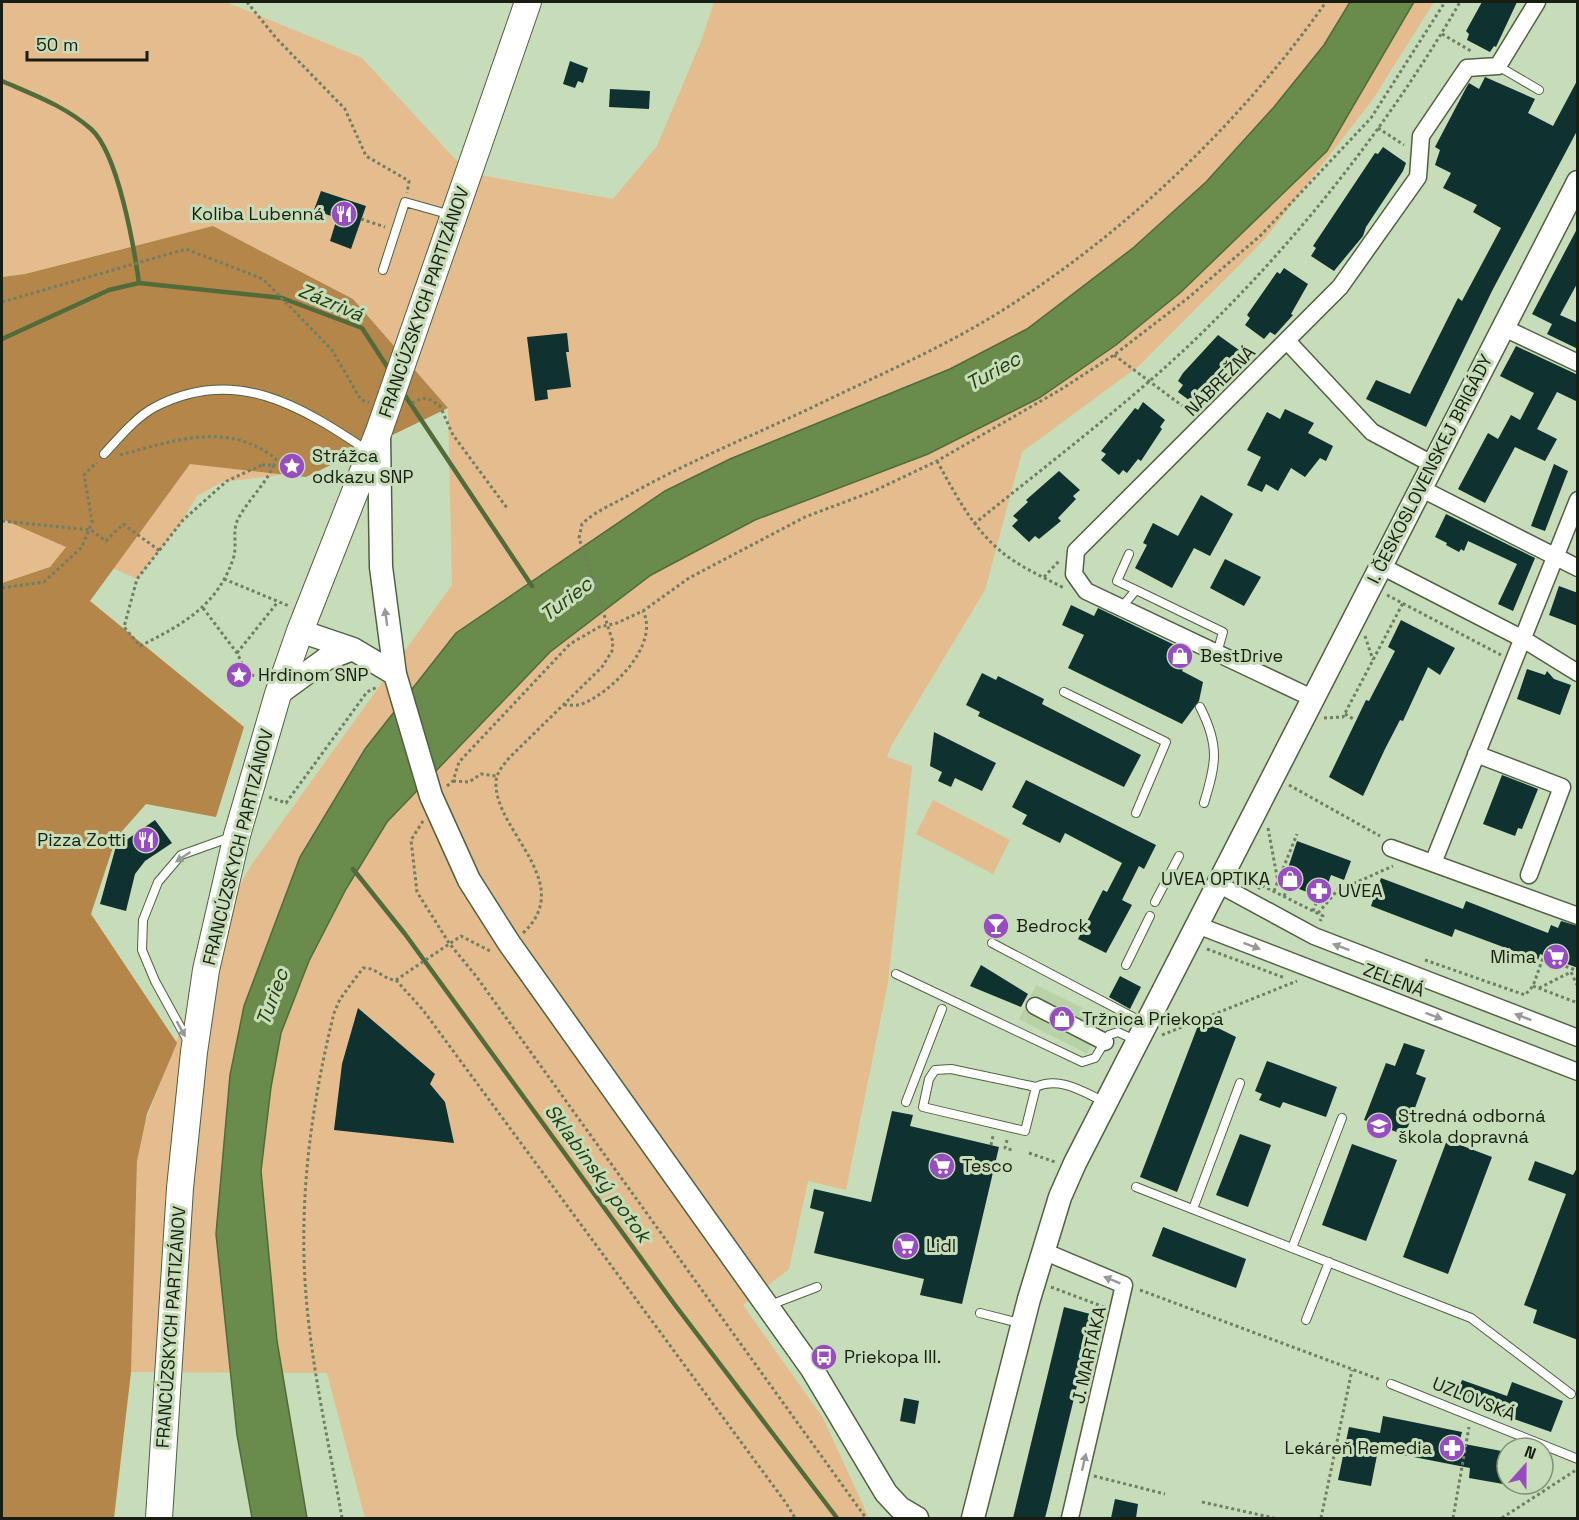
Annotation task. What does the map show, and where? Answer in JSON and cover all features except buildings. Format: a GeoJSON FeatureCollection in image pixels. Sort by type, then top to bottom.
{"type":"FeatureCollection","features":[{"type":"Feature","properties":{"kind":"main road","name":"FRANCÚZSKYCH PARTIZÁNOV"},"geometry":{"type":"LineString","coordinates":[[159,1518],[180,1188],[194,1052],[206,970],[272,687],[296,619],[379,430],[528,2]]}},
{"type":"Feature","properties":{"kind":"street"},"geometry":{"type":"LineString","coordinates":[[1498,66],[1537,2]]}},
{"type":"Feature","properties":{"kind":"street","name":"NÁBREŽNÁ"},"geometry":{"type":"LineString","coordinates":[[1086,591],[1074,574],[1076,551],[1288,342],[1340,287],[1418,177],[1421,136],[1467,68],[1498,66]]}},
{"type":"Feature","properties":{"kind":"street","name":"I. ČESKOSLOVENSKEJ BRIGÁDY"},"geometry":{"type":"LineString","coordinates":[[973,1518],[1023,1324],[1060,1197],[1106,1102],[1146,1034],[1197,925],[1312,698],[1578,182]]}},
{"type":"Feature","properties":{"kind":"street"},"geometry":{"type":"LineString","coordinates":[[1502,327],[1578,363]]}},
{"type":"Feature","properties":{"kind":"street"},"geometry":{"type":"LineString","coordinates":[[1288,342],[1372,432],[1432,464]]}},
{"type":"Feature","properties":{"kind":"street"},"geometry":{"type":"LineString","coordinates":[[379,430],[381,567],[392,684],[432,796],[470,880],[509,943],[812,1370],[886,1493],[900,1508],[917,1518]]}},
{"type":"Feature","properties":{"kind":"street"},"geometry":{"type":"LineString","coordinates":[[1420,488],[1578,568]]}},
{"type":"Feature","properties":{"kind":"street"},"geometry":{"type":"LineString","coordinates":[[1433,863],[1578,500]]}},
{"type":"Feature","properties":{"kind":"street"},"geometry":{"type":"LineString","coordinates":[[1381,566],[1523,639],[1578,673]]}},
{"type":"Feature","properties":{"kind":"street"},"geometry":{"type":"LineString","coordinates":[[1086,591],[1312,698]]}},
{"type":"Feature","properties":{"kind":"street"},"geometry":{"type":"LineString","coordinates":[[296,619],[353,649],[392,684]]}},
{"type":"Feature","properties":{"kind":"street"},"geometry":{"type":"LineString","coordinates":[[272,687],[326,659],[353,649]]}},
{"type":"Feature","properties":{"kind":"street"},"geometry":{"type":"LineString","coordinates":[[1476,754],[1562,787],[1529,875]]}},
{"type":"Feature","properties":{"kind":"street"},"geometry":{"type":"LineString","coordinates":[[1391,848],[1578,916]]}},
{"type":"Feature","properties":{"kind":"street","name":"ZELENÁ"},"geometry":{"type":"LineString","coordinates":[[1218,884],[1314,936],[1578,1038]]}},
{"type":"Feature","properties":{"kind":"street","name":"ZELENÁ"},"geometry":{"type":"LineString","coordinates":[[1197,925],[1578,1072]]}},
{"type":"Feature","properties":{"kind":"street"},"geometry":{"type":"LineString","coordinates":[[1035,1006],[1105,1042]]}},
{"type":"Feature","properties":{"kind":"street"},"geometry":{"type":"LineString","coordinates":[[1043,1251],[1124,1285]]}},
{"type":"Feature","properties":{"kind":"street","name":"J. MARTÁKA"},"geometry":{"type":"LineString","coordinates":[[1070,1518],[1124,1285]]}},
{"type":"Feature","properties":{"kind":"lane"},"geometry":{"type":"LineString","coordinates":[[1498,66],[1539,90]]}},
{"type":"Feature","properties":{"kind":"lane"},"geometry":{"type":"LineString","coordinates":[[383,270],[405,202],[454,216]]}},
{"type":"Feature","properties":{"kind":"lane"},"geometry":{"type":"LineString","coordinates":[[101,457],[154,407],[199,392],[234,388],[272,398],[323,421],[379,430]]}},
{"type":"Feature","properties":{"kind":"lane"},"geometry":{"type":"LineString","coordinates":[[1129,554],[1117,581],[1223,632],[1217,653]]}},
{"type":"Feature","properties":{"kind":"lane"},"geometry":{"type":"LineString","coordinates":[[1122,608],[1136,590]]}},
{"type":"Feature","properties":{"kind":"lane"},"geometry":{"type":"LineString","coordinates":[[1064,692],[1166,742],[1136,813]]}},
{"type":"Feature","properties":{"kind":"lane"},"geometry":{"type":"LineString","coordinates":[[1200,708],[1214,739],[1216,758],[1204,803]]}},
{"type":"Feature","properties":{"kind":"lane"},"geometry":{"type":"LineString","coordinates":[[194,1052],[155,981],[142,950],[143,920],[158,882],[181,855],[237,835]]}},
{"type":"Feature","properties":{"kind":"lane"},"geometry":{"type":"LineString","coordinates":[[1155,902],[1179,856]]}},
{"type":"Feature","properties":{"kind":"lane"},"geometry":{"type":"LineString","coordinates":[[1126,965],[1150,916]]}},
{"type":"Feature","properties":{"kind":"lane"},"geometry":{"type":"LineString","coordinates":[[992,943],[1146,1034]]}},
{"type":"Feature","properties":{"kind":"lane"},"geometry":{"type":"LineString","coordinates":[[896,974],[1082,1062],[1095,1058],[1109,1035],[1118,1032],[1146,1034]]}},
{"type":"Feature","properties":{"kind":"lane"},"geometry":{"type":"LineString","coordinates":[[906,1102],[942,1009]]}},
{"type":"Feature","properties":{"kind":"lane"},"geometry":{"type":"LineString","coordinates":[[919,1067],[951,1070],[1036,1087],[1047,1082],[1069,1085],[1106,1102]]}},
{"type":"Feature","properties":{"kind":"lane"},"geometry":{"type":"LineString","coordinates":[[935,1070],[929,1079],[923,1107],[1025,1131],[1036,1087]]}},
{"type":"Feature","properties":{"kind":"lane"},"geometry":{"type":"LineString","coordinates":[[1193,1209],[1240,1083]]}},
{"type":"Feature","properties":{"kind":"lane"},"geometry":{"type":"LineString","coordinates":[[1292,1248],[1342,1118]]}},
{"type":"Feature","properties":{"kind":"lane"},"geometry":{"type":"LineString","coordinates":[[1136,1187],[1471,1318],[1571,1394]]}},
{"type":"Feature","properties":{"kind":"lane"},"geometry":{"type":"LineString","coordinates":[[1306,1320],[1329,1262]]}},
{"type":"Feature","properties":{"kind":"lane"},"geometry":{"type":"LineString","coordinates":[[766,1306],[817,1287]]}},
{"type":"Feature","properties":{"kind":"lane"},"geometry":{"type":"LineString","coordinates":[[980,1313],[1023,1324]]}},
{"type":"Feature","properties":{"kind":"lane","name":"UZLOVSKÁ"},"geometry":{"type":"LineString","coordinates":[[1391,1384],[1578,1459]]}},
{"type":"Feature","properties":{"kind":"path"},"geometry":{"type":"LineString","coordinates":[[247,2],[276,38],[345,109],[366,156],[409,181],[405,202]]}},
{"type":"Feature","properties":{"kind":"path"},"geometry":{"type":"LineString","coordinates":[[518,937],[530,926],[538,913],[541,891],[535,867],[497,794],[497,776],[509,758],[609,657],[613,642],[579,538],[579,530],[588,519],[651,483],[968,331],[1035,289],[1123,219],[1229,122],[1288,55],[1326,2]]}},
{"type":"Feature","properties":{"kind":"path"},"geometry":{"type":"LineString","coordinates":[[497,776],[481,774],[469,782],[453,780],[459,762],[570,644],[599,627],[643,611],[689,578],[805,517],[874,491],[937,461],[1060,390],[1114,355],[1237,256],[1292,202],[1371,118],[1445,2]]}},
{"type":"Feature","properties":{"kind":"path"},"geometry":{"type":"LineString","coordinates":[[974,524],[1148,380],[1215,320],[1261,272],[1378,128],[1442,34],[1460,2]]}},
{"type":"Feature","properties":{"kind":"path"},"geometry":{"type":"LineString","coordinates":[[1442,34],[1468,49]]}},
{"type":"Feature","properties":{"kind":"path"},"geometry":{"type":"LineString","coordinates":[[1378,128],[1419,155]]}},
{"type":"Feature","properties":{"kind":"path"},"geometry":{"type":"LineString","coordinates":[[361,219],[370,222]]}},
{"type":"Feature","properties":{"kind":"path"},"geometry":{"type":"LineString","coordinates":[[2,302],[186,249],[263,279],[332,350],[379,430],[404,413],[414,401],[422,398],[431,400],[440,406],[453,435],[507,508]]}},
{"type":"Feature","properties":{"kind":"path"},"geometry":{"type":"LineString","coordinates":[[1114,355],[1183,405]]}},
{"type":"Feature","properties":{"kind":"path"},"geometry":{"type":"LineString","coordinates":[[2,588],[44,582],[82,547],[91,530],[92,522],[84,475],[101,457],[199,435],[227,435],[247,441],[267,451],[276,459],[274,465],[238,520],[235,554],[224,579],[203,608],[174,629],[140,646],[124,627],[137,579],[183,520],[211,493],[248,471],[262,465],[274,465]]}},
{"type":"Feature","properties":{"kind":"path"},"geometry":{"type":"LineString","coordinates":[[937,461],[974,524],[1014,561],[1080,596],[1086,591]]}},
{"type":"Feature","properties":{"kind":"path"},"geometry":{"type":"LineString","coordinates":[[2,521],[91,530],[106,541],[123,524],[160,551]]}},
{"type":"Feature","properties":{"kind":"path"},"geometry":{"type":"LineString","coordinates":[[224,579],[277,602],[296,619]]}},
{"type":"Feature","properties":{"kind":"path"},"geometry":{"type":"LineString","coordinates":[[1385,594],[1513,661]]}},
{"type":"Feature","properties":{"kind":"path"},"geometry":{"type":"LineString","coordinates":[[237,653],[277,602]]}},
{"type":"Feature","properties":{"kind":"path"},"geometry":{"type":"LineString","coordinates":[[1332,718],[1345,714],[1403,603]]}},
{"type":"Feature","properties":{"kind":"path"},"geometry":{"type":"LineString","coordinates":[[203,608],[237,653],[247,674],[272,687]]}},
{"type":"Feature","properties":{"kind":"path"},"geometry":{"type":"LineString","coordinates":[[562,705],[580,705],[594,697],[631,664],[646,640],[647,619],[643,611]]}},
{"type":"Feature","properties":{"kind":"path"},"geometry":{"type":"LineString","coordinates":[[1365,634],[1373,660]]}},
{"type":"Feature","properties":{"kind":"path"},"geometry":{"type":"LineString","coordinates":[[266,796],[286,803],[367,692],[375,687],[392,684]]}},
{"type":"Feature","properties":{"kind":"path"},"geometry":{"type":"LineString","coordinates":[[1345,714],[1355,720]]}},
{"type":"Feature","properties":{"kind":"path"},"geometry":{"type":"LineString","coordinates":[[1267,821],[1278,882]]}},
{"type":"Feature","properties":{"kind":"path"},"geometry":{"type":"LineString","coordinates":[[422,822],[411,840],[417,892],[449,943],[476,976],[866,1518]]}},
{"type":"Feature","properties":{"kind":"path"},"geometry":{"type":"LineString","coordinates":[[1274,891],[1297,834]]}},
{"type":"Feature","properties":{"kind":"path"},"geometry":{"type":"LineString","coordinates":[[1336,891],[1396,865]]}},
{"type":"Feature","properties":{"kind":"path"},"geometry":{"type":"LineString","coordinates":[[1318,914],[1336,891],[1341,879]]}},
{"type":"Feature","properties":{"kind":"path"},"geometry":{"type":"LineString","coordinates":[[1254,896],[1261,885],[1323,916],[1317,929]]}},
{"type":"Feature","properties":{"kind":"path"},"geometry":{"type":"LineString","coordinates":[[1284,896],[1289,885]]}},
{"type":"Feature","properties":{"kind":"path"},"geometry":{"type":"LineString","coordinates":[[1313,911],[1319,896]]}},
{"type":"Feature","properties":{"kind":"path"},"geometry":{"type":"LineString","coordinates":[[342,1518],[311,1342],[304,1259],[304,1198],[309,1127],[329,1035],[340,999],[363,968],[372,969],[391,981],[396,980],[449,943],[465,936],[486,950],[499,950]]}},
{"type":"Feature","properties":{"kind":"path"},"geometry":{"type":"LineString","coordinates":[[1417,957],[1525,995],[1533,986],[1544,957],[1571,971],[1578,971]]}},
{"type":"Feature","properties":{"kind":"path"},"geometry":{"type":"LineString","coordinates":[[1571,971],[1578,987]]}},
{"type":"Feature","properties":{"kind":"path"},"geometry":{"type":"LineString","coordinates":[[1539,988],[1571,971]]}},
{"type":"Feature","properties":{"kind":"path"},"geometry":{"type":"LineString","coordinates":[[396,980],[444,1038],[779,1493],[795,1518]]}},
{"type":"Feature","properties":{"kind":"path"},"geometry":{"type":"LineString","coordinates":[[1146,1034],[1297,982]]}},
{"type":"Feature","properties":{"kind":"path"},"geometry":{"type":"LineString","coordinates":[[1533,986],[1578,1004]]}},
{"type":"Feature","properties":{"kind":"path"},"geometry":{"type":"LineString","coordinates":[[991,1146],[993,1134]]}},
{"type":"Feature","properties":{"kind":"path"},"geometry":{"type":"LineString","coordinates":[[1029,1153],[1059,1163]]}},
{"type":"Feature","properties":{"kind":"path"},"geometry":{"type":"LineString","coordinates":[[1124,1285],[1165,1298],[1391,1384]]}},
{"type":"Feature","properties":{"kind":"path"},"geometry":{"type":"LineString","coordinates":[[1047,1286],[1119,1312]]}},
{"type":"Feature","properties":{"kind":"path"},"geometry":{"type":"LineString","coordinates":[[1321,1518],[1353,1370]]}},
{"type":"Feature","properties":{"kind":"path"},"geometry":{"type":"LineString","coordinates":[[1453,1518],[1471,1416]]}},
{"type":"Feature","properties":{"kind":"path"},"geometry":{"type":"LineString","coordinates":[[1502,1518],[1578,1469]]}},
{"type":"Feature","properties":{"kind":"path"},"geometry":{"type":"LineString","coordinates":[[1081,1473],[1165,1494]]}},
{"type":"Feature","properties":{"kind":"path"},"geometry":{"type":"LineString","coordinates":[[1202,1502],[1274,1518]]}},
{"type":"Feature","properties":{"kind":"path"},"geometry":{"type":"LineString","coordinates":[[1512,1518],[1514,1511]]}},
{"type":"Feature","properties":{"kind":"shaded area"},"geometry":{"type":"Polygon","coordinates":[[[2,2],[226,2],[362,58],[468,173],[613,199],[657,146],[702,39],[714,2],[1434,2],[1373,99],[1264,240],[1140,365],[1022,452],[985,590],[891,746],[887,757],[912,766],[888,982],[846,1190],[808,1181],[789,1269],[743,1305],[823,1418],[869,1518],[365,1518],[327,1373],[131,1372],[137,1161],[141,1133],[229,905],[252,864],[452,585],[448,408],[353,299],[213,226],[25,274],[2,277],[2,2]]]}},
{"type":"Feature","properties":{"kind":"shaded area"},"geometry":{"type":"Polygon","coordinates":[[[213,226],[353,299],[448,408],[306,477],[190,464],[90,601],[244,727],[216,817],[146,804],[116,838],[91,914],[177,1043],[147,1114],[137,1161],[131,1372],[114,1518],[2,1518],[2,583],[50,567],[66,547],[2,519],[2,277],[25,274],[213,226]]]}},
{"type":"Feature","properties":{"kind":"shaded area"},"geometry":{"type":"Polygon","coordinates":[[[2,435],[165,449],[297,473],[222,482],[197,496],[183,520],[137,579],[66,547],[50,567],[2,583],[2,435]]]}},
{"type":"Feature","properties":{"kind":"shaded area"},"geometry":{"type":"Polygon","coordinates":[[[933,800],[1010,840],[993,874],[916,834],[933,800]]]}},
{"type":"Feature","properties":{"kind":"shaded area","name":"Tržnica Priekopa"},"geometry":{"type":"Polygon","coordinates":[[[1036,985],[1105,1019],[1087,1054],[1019,1019],[1036,985]]]}},
{"type":"Feature","properties":{"kind":"water","name":"Turiec"},"geometry":{"type":"Polygon","coordinates":[[[1350,2],[1414,2],[1327,151],[1181,292],[1116,345],[1039,398],[928,454],[755,520],[651,575],[550,652],[387,822],[346,889],[309,961],[281,1033],[271,1087],[261,1171],[277,1341],[307,1518],[252,1518],[237,1435],[216,1234],[230,1075],[244,1006],[300,857],[365,749],[456,633],[665,491],[730,459],[950,369],[1027,329],[1133,248],[1206,182],[1274,107],[1324,45],[1350,2]]]}},
{"type":"Feature","properties":{"kind":"waterway"},"geometry":{"type":"LineString","coordinates":[[2,81],[71,114],[91,129],[101,141],[117,179],[139,283]]}},
{"type":"Feature","properties":{"kind":"waterway","name":"Zázrivá"},"geometry":{"type":"LineString","coordinates":[[2,339],[109,290],[139,283],[282,298],[362,328],[390,371]]}},
{"type":"Feature","properties":{"kind":"waterway","name":"Zázrivá"},"geometry":{"type":"LineString","coordinates":[[402,391],[532,586]]}},
{"type":"Feature","properties":{"kind":"waterway","name":"Sklabinský potok"},"geometry":{"type":"LineString","coordinates":[[353,869],[405,934],[675,1305],[837,1518]]}},
{"type":"Feature","properties":{"kind":"place","name":"Koliba Lubenná"},"geometry":{"type":"Point","coordinates":[344,214]}},
{"type":"Feature","properties":{"kind":"place","name":"Strážca odkazu SNP"},"geometry":{"type":"Point","coordinates":[292,466]}},
{"type":"Feature","properties":{"kind":"place","name":"BestDrive"},"geometry":{"type":"Point","coordinates":[1180,656]}},
{"type":"Feature","properties":{"kind":"place","name":"Hrdinom SNP"},"geometry":{"type":"Point","coordinates":[239,675]}},
{"type":"Feature","properties":{"kind":"place","name":"Pizza Zotti"},"geometry":{"type":"Point","coordinates":[146,840]}},
{"type":"Feature","properties":{"kind":"place","name":"UVEA OPTIKA"},"geometry":{"type":"Point","coordinates":[1290,879]}},
{"type":"Feature","properties":{"kind":"place","name":"UVEA"},"geometry":{"type":"Point","coordinates":[1319,891]}},
{"type":"Feature","properties":{"kind":"place","name":"Bedrock"},"geometry":{"type":"Point","coordinates":[996,926]}},
{"type":"Feature","properties":{"kind":"place","name":"Mima"},"geometry":{"type":"Point","coordinates":[1556,957]}},
{"type":"Feature","properties":{"kind":"place","name":"Tržnica Priekopa"},"geometry":{"type":"Point","coordinates":[1062,1019]}},
{"type":"Feature","properties":{"kind":"place","name":"Stredná odborná škola dopravná"},"geometry":{"type":"Point","coordinates":[1379,1126]}},
{"type":"Feature","properties":{"kind":"place","name":"Tesco"},"geometry":{"type":"Point","coordinates":[942,1166]}},
{"type":"Feature","properties":{"kind":"place","name":"Lidl"},"geometry":{"type":"Point","coordinates":[906,1246]}},
{"type":"Feature","properties":{"kind":"place","name":"Priekopa III."},"geometry":{"type":"Point","coordinates":[824,1357]}},
{"type":"Feature","properties":{"kind":"place","name":"Lekáreň Remedia"},"geometry":{"type":"Point","coordinates":[1452,1448]}}]}
